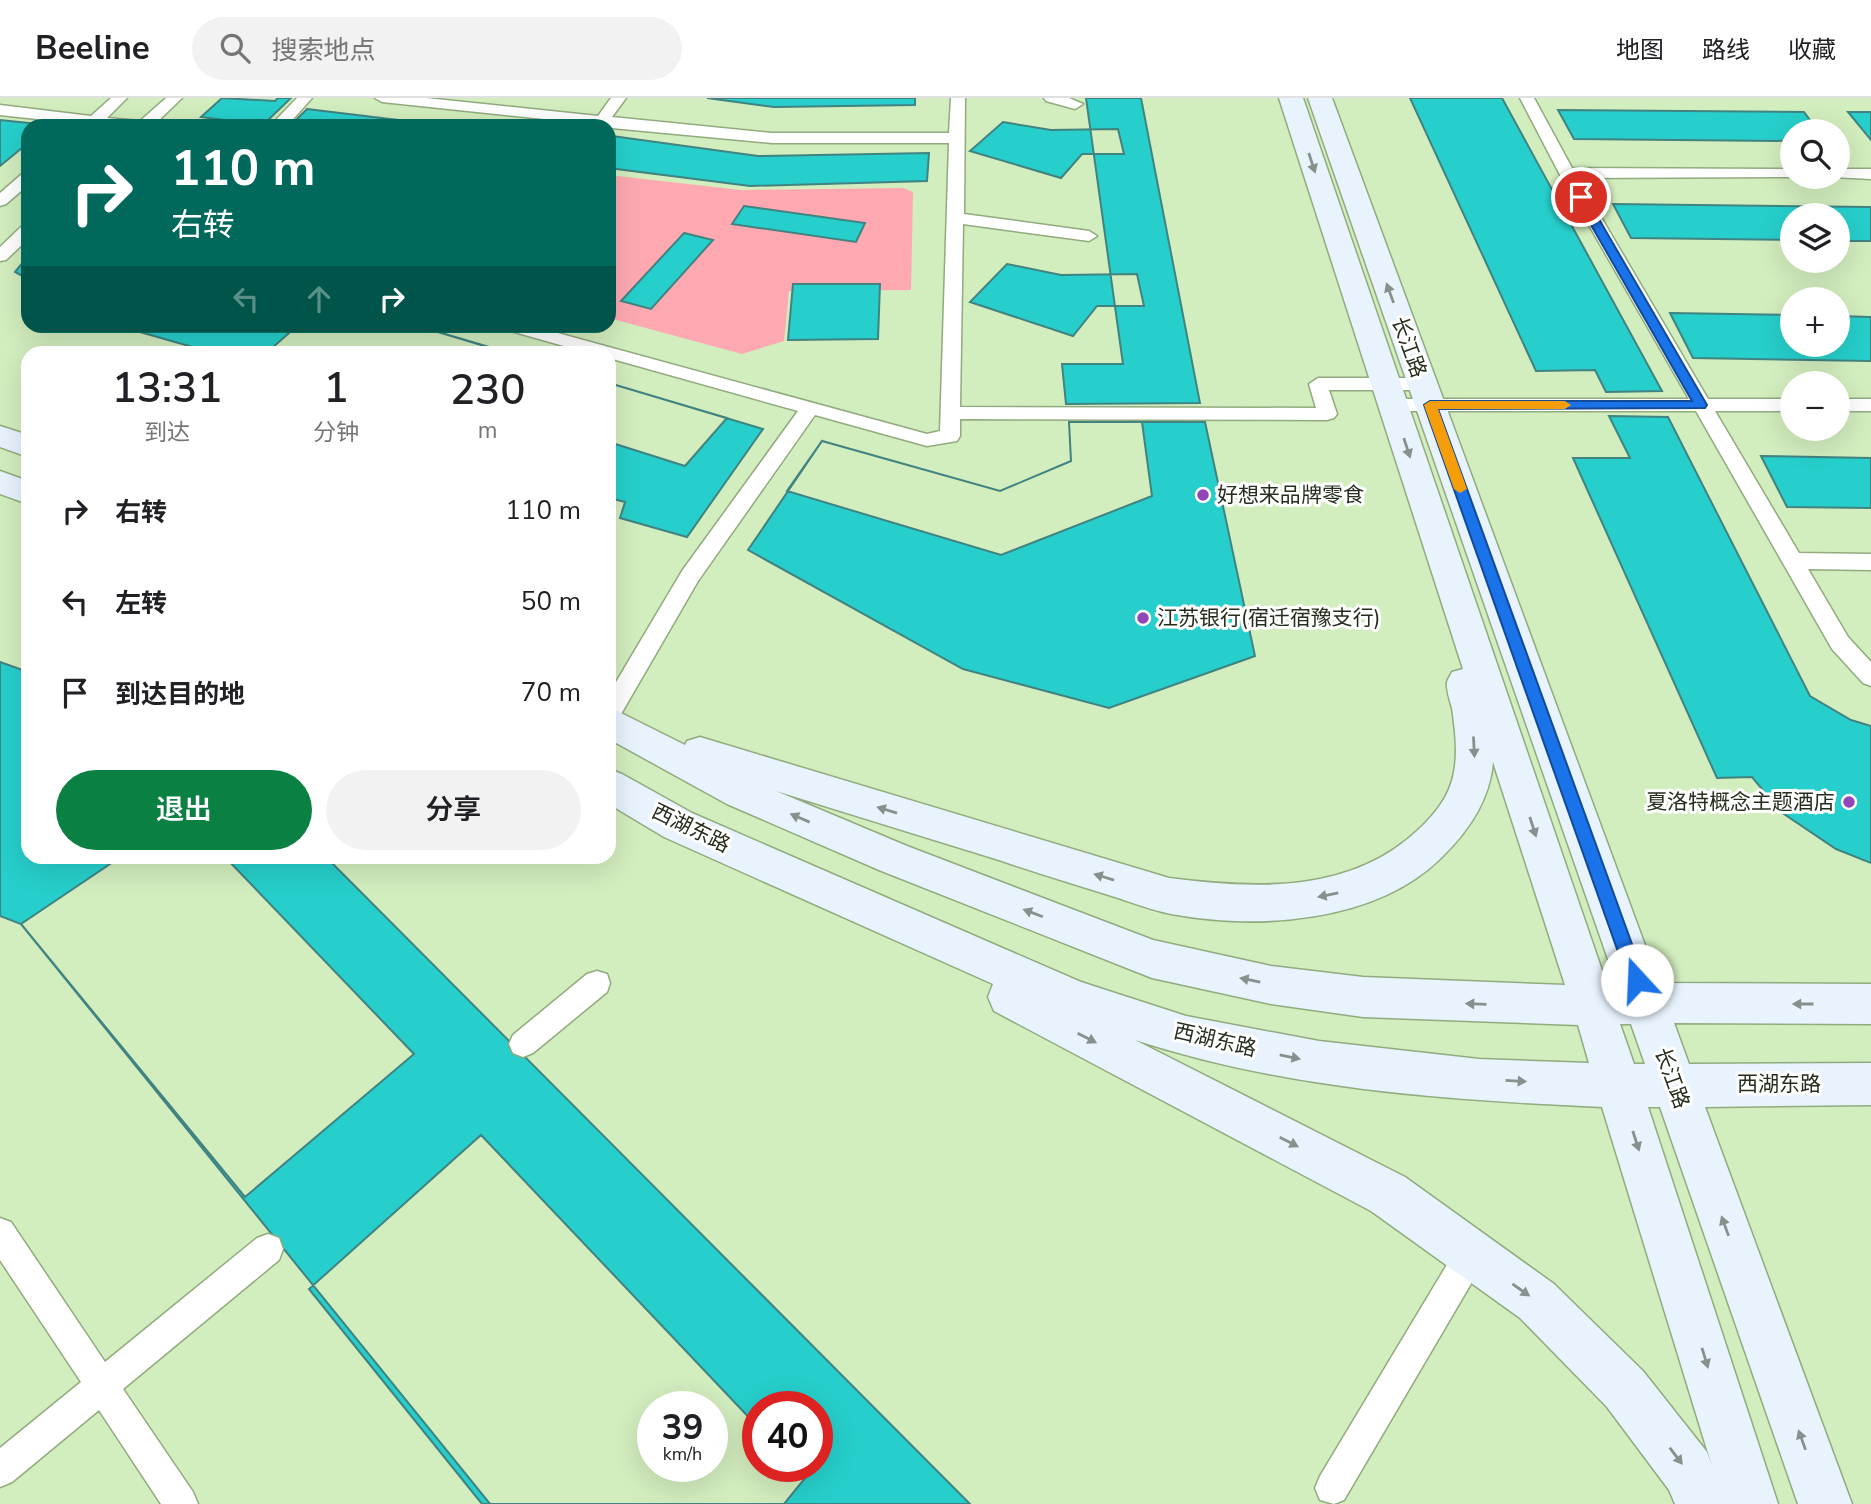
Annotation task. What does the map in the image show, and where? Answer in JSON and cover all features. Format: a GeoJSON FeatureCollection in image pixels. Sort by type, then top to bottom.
{"type":"FeatureCollection","features":[{"type":"Feature","properties":{"kind":"street","name":"长江路"},"geometry":{"type":"LineString","coordinates":[[1291,98],[1593,1006],[1751,1504]]}},
{"type":"Feature","properties":{"kind":"street","name":"长江路"},"geometry":{"type":"LineString","coordinates":[[1320,98],[1825,1504]]}},
{"type":"Feature","properties":{"kind":"street"},"geometry":{"type":"LineString","coordinates":[[0,436],[21,444]]}},
{"type":"Feature","properties":{"kind":"street"},"geometry":{"type":"LineString","coordinates":[[0,482],[21,490]]}},
{"type":"Feature","properties":{"kind":"street"},"geometry":{"type":"LineString","coordinates":[[616,722],[1169,896],[1221,904],[1322,897],[1368,886],[1406,864],[1434,842],[1456,816],[1471,783],[1475,758],[1473,726],[1444,559]]}},
{"type":"Feature","properties":{"kind":"street"},"geometry":{"type":"LineString","coordinates":[[616,723],[741,793],[893,858],[1152,958],[1270,985],[1363,997],[1469,1004],[1871,1004]]}},
{"type":"Feature","properties":{"kind":"street","name":"西湖东路"},"geometry":{"type":"LineString","coordinates":[[616,789],[678,825],[1074,1000],[1186,1036],[1319,1062],[1479,1080],[1619,1086],[1871,1084]]}},
{"type":"Feature","properties":{"kind":"street"},"geometry":{"type":"LineString","coordinates":[[678,825],[1388,1194],[1537,1301],[1625,1389],[1688,1471],[1702,1504]]}},
{"type":"Feature","properties":{"kind":"lane"},"geometry":{"type":"LineString","coordinates":[[96,119],[120,98]]}},
{"type":"Feature","properties":{"kind":"lane"},"geometry":{"type":"LineString","coordinates":[[150,119],[175,98]]}},
{"type":"Feature","properties":{"kind":"lane"},"geometry":{"type":"LineString","coordinates":[[285,119],[305,98]]}},
{"type":"Feature","properties":{"kind":"lane"},"geometry":{"type":"LineString","coordinates":[[382,98],[565,119]]}},
{"type":"Feature","properties":{"kind":"lane"},"geometry":{"type":"LineString","coordinates":[[603,119],[619,98]]}},
{"type":"Feature","properties":{"kind":"lane"},"geometry":{"type":"LineString","coordinates":[[616,354],[927,439],[950,436],[958,98]]}},
{"type":"Feature","properties":{"kind":"lane"},"geometry":{"type":"LineString","coordinates":[[1051,98],[1075,104]]}},
{"type":"Feature","properties":{"kind":"lane"},"geometry":{"type":"LineString","coordinates":[[1527,98],[1700,405],[1840,643],[1871,677]]}},
{"type":"Feature","properties":{"kind":"lane"},"geometry":{"type":"LineString","coordinates":[[0,110],[63,119]]}},
{"type":"Feature","properties":{"kind":"lane"},"geometry":{"type":"LineString","coordinates":[[616,124],[772,138],[957,138]]}},
{"type":"Feature","properties":{"kind":"lane"},"geometry":{"type":"LineString","coordinates":[[1567,173],[1780,174]]}},
{"type":"Feature","properties":{"kind":"lane"},"geometry":{"type":"LineString","coordinates":[[1850,174],[1871,174]]}},
{"type":"Feature","properties":{"kind":"lane"},"geometry":{"type":"LineString","coordinates":[[0,201],[21,190]]}},
{"type":"Feature","properties":{"kind":"lane"},"geometry":{"type":"LineString","coordinates":[[955,218],[1089,236]]}},
{"type":"Feature","properties":{"kind":"lane"},"geometry":{"type":"LineString","coordinates":[[0,256],[21,236]]}},
{"type":"Feature","properties":{"kind":"lane"},"geometry":{"type":"LineString","coordinates":[[539,333],[587,346]]}},
{"type":"Feature","properties":{"kind":"lane"},"geometry":{"type":"LineString","coordinates":[[951,413],[1327,414],[1318,384],[1389,394],[1700,405],[1780,405]]}},
{"type":"Feature","properties":{"kind":"lane"},"geometry":{"type":"LineString","coordinates":[[1850,405],[1871,405]]}},
{"type":"Feature","properties":{"kind":"lane"},"geometry":{"type":"LineString","coordinates":[[616,714],[690,576],[811,407]]}},
{"type":"Feature","properties":{"kind":"lane"},"geometry":{"type":"LineString","coordinates":[[1792,561],[1871,562]]}},
{"type":"Feature","properties":{"kind":"lane"},"geometry":{"type":"LineString","coordinates":[[523,1044],[597,983]]}},
{"type":"Feature","properties":{"kind":"lane"},"geometry":{"type":"LineString","coordinates":[[0,1233],[181,1504]]}},
{"type":"Feature","properties":{"kind":"lane"},"geometry":{"type":"LineString","coordinates":[[0,1470],[268,1249]]}},
{"type":"Feature","properties":{"kind":"lane"},"geometry":{"type":"LineString","coordinates":[[1332,1488],[1471,1254]]}},
{"type":"Feature","properties":{"kind":"shaded area"},"geometry":{"type":"Polygon","coordinates":[[[616,176],[741,190],[903,188],[913,192],[911,290],[789,291],[784,341],[742,354],[616,320],[616,176]]]}},
{"type":"Feature","properties":{"kind":"building"},"geometry":{"type":"Polygon","coordinates":[[[222,98],[275,101],[278,98],[291,98],[269,119],[201,117],[222,98]]]}},
{"type":"Feature","properties":{"kind":"building"},"geometry":{"type":"Polygon","coordinates":[[[707,98],[915,98],[915,105],[774,107],[707,98]]]}},
{"type":"Feature","properties":{"kind":"building"},"geometry":{"type":"Polygon","coordinates":[[[1086,98],[1141,98],[1200,403],[1066,404],[1062,364],[1123,364],[1086,98]]]}},
{"type":"Feature","properties":{"kind":"building"},"geometry":{"type":"Polygon","coordinates":[[[1410,98],[1502,98],[1662,391],[1606,392],[1595,370],[1536,371],[1410,98]]]}},
{"type":"Feature","properties":{"kind":"building"},"geometry":{"type":"Polygon","coordinates":[[[307,109],[390,119],[297,119],[307,109]]]}},
{"type":"Feature","properties":{"kind":"building"},"geometry":{"type":"Polygon","coordinates":[[[1558,110],[1804,112],[1809,119],[1780,119],[1780,141],[1574,139],[1558,110]]]}},
{"type":"Feature","properties":{"kind":"building"},"geometry":{"type":"Polygon","coordinates":[[[1848,112],[1871,112],[1871,140],[1848,112]]]}},
{"type":"Feature","properties":{"kind":"building"},"geometry":{"type":"Polygon","coordinates":[[[0,120],[21,122],[21,149],[0,166],[0,120]]]}},
{"type":"Feature","properties":{"kind":"building"},"geometry":{"type":"Polygon","coordinates":[[[1003,122],[1051,130],[1118,129],[1124,154],[1082,154],[1061,178],[970,151],[1003,122]]]}},
{"type":"Feature","properties":{"kind":"building"},"geometry":{"type":"Polygon","coordinates":[[[616,137],[758,156],[929,153],[927,181],[750,186],[616,169],[616,137]]]}},
{"type":"Feature","properties":{"kind":"building"},"geometry":{"type":"Polygon","coordinates":[[[1613,204],[1780,206],[1780,240],[1631,238],[1613,204]]]}},
{"type":"Feature","properties":{"kind":"building"},"geometry":{"type":"Polygon","coordinates":[[[744,206],[865,223],[856,242],[732,224],[744,206]]]}},
{"type":"Feature","properties":{"kind":"building"},"geometry":{"type":"Polygon","coordinates":[[[1850,207],[1871,207],[1871,241],[1850,241],[1850,207]]]}},
{"type":"Feature","properties":{"kind":"building"},"geometry":{"type":"Polygon","coordinates":[[[684,233],[713,240],[651,309],[621,301],[684,233]]]}},
{"type":"Feature","properties":{"kind":"building"},"geometry":{"type":"Polygon","coordinates":[[[1007,264],[1061,275],[1137,274],[1144,306],[1097,306],[1073,336],[970,302],[1007,264]]]}},
{"type":"Feature","properties":{"kind":"building"},"geometry":{"type":"Polygon","coordinates":[[[21,265],[21,275],[15,272],[21,265]]]}},
{"type":"Feature","properties":{"kind":"building"},"geometry":{"type":"Polygon","coordinates":[[[793,284],[880,284],[878,339],[788,340],[793,284]]]}},
{"type":"Feature","properties":{"kind":"building"},"geometry":{"type":"Polygon","coordinates":[[[1670,313],[1780,315],[1780,357],[1850,357],[1850,316],[1871,317],[1871,361],[1693,358],[1670,313]]]}},
{"type":"Feature","properties":{"kind":"building"},"geometry":{"type":"Polygon","coordinates":[[[144,333],[441,333],[484,346],[189,346],[144,333]]]}},
{"type":"Feature","properties":{"kind":"building"},"geometry":{"type":"Polygon","coordinates":[[[289,333],[442,333],[486,346],[274,346],[289,333]]]}},
{"type":"Feature","properties":{"kind":"building"},"geometry":{"type":"Polygon","coordinates":[[[616,385],[763,429],[687,537],[620,518],[625,502],[616,500],[616,385]]]}},
{"type":"Feature","properties":{"kind":"building"},"geometry":{"type":"Polygon","coordinates":[[[616,385],[727,418],[685,466],[616,444],[616,385]]]}},
{"type":"Feature","properties":{"kind":"building"},"geometry":{"type":"Polygon","coordinates":[[[1609,416],[1668,417],[1810,696],[1851,720],[1871,726],[1871,863],[1836,849],[1781,812],[1752,777],[1717,778],[1573,458],[1630,458],[1609,416]]]}},
{"type":"Feature","properties":{"kind":"building"},"geometry":{"type":"Polygon","coordinates":[[[1069,422],[1205,422],[1255,656],[1109,708],[963,669],[748,550],[822,441],[1000,491],[1071,461],[1069,422]]]}},
{"type":"Feature","properties":{"kind":"building"},"geometry":{"type":"Polygon","coordinates":[[[1069,422],[1142,422],[1152,496],[1001,555],[787,491],[822,441],[1000,491],[1071,461],[1069,422]]]}},
{"type":"Feature","properties":{"kind":"building"},"geometry":{"type":"Polygon","coordinates":[[[1761,456],[1871,458],[1871,508],[1787,507],[1761,456]]]}},
{"type":"Feature","properties":{"kind":"building"},"geometry":{"type":"Polygon","coordinates":[[[0,662],[21,670],[21,864],[333,864],[970,1504],[490,1504],[21,924],[0,916],[0,662]]]}},
{"type":"Feature","properties":{"kind":"building"},"geometry":{"type":"Polygon","coordinates":[[[110,864],[232,864],[414,1054],[245,1197],[21,924],[110,864]]]}},
{"type":"Feature","properties":{"kind":"building"},"geometry":{"type":"Polygon","coordinates":[[[481,1135],[724,1391],[637,1391],[637,1482],[728,1482],[728,1395],[742,1410],[742,1482],[802,1482],[784,1504],[482,1504],[309,1289],[481,1135]]]}},
{"type":"Feature","properties":{"kind":"slow traffic"},"geometry":{"type":"LineString","coordinates":[[1460,489],[1430,405],[1565,405]]}},
{"type":"Feature","properties":{"kind":"place","name":"好想来品牌零食"},"geometry":{"type":"Point","coordinates":[1203,495]}},
{"type":"Feature","properties":{"kind":"place","name":"江苏银行(宿迁宿豫支行)"},"geometry":{"type":"Point","coordinates":[1143,618]}},
{"type":"Feature","properties":{"kind":"place","name":"夏洛特概念主题酒店"},"geometry":{"type":"Point","coordinates":[1849,802]}},
{"type":"Feature","properties":{"kind":"route"},"geometry":{"type":"LineString","coordinates":[[1581,197],[1700,405],[1430,405],[1637,980]]}}]}
